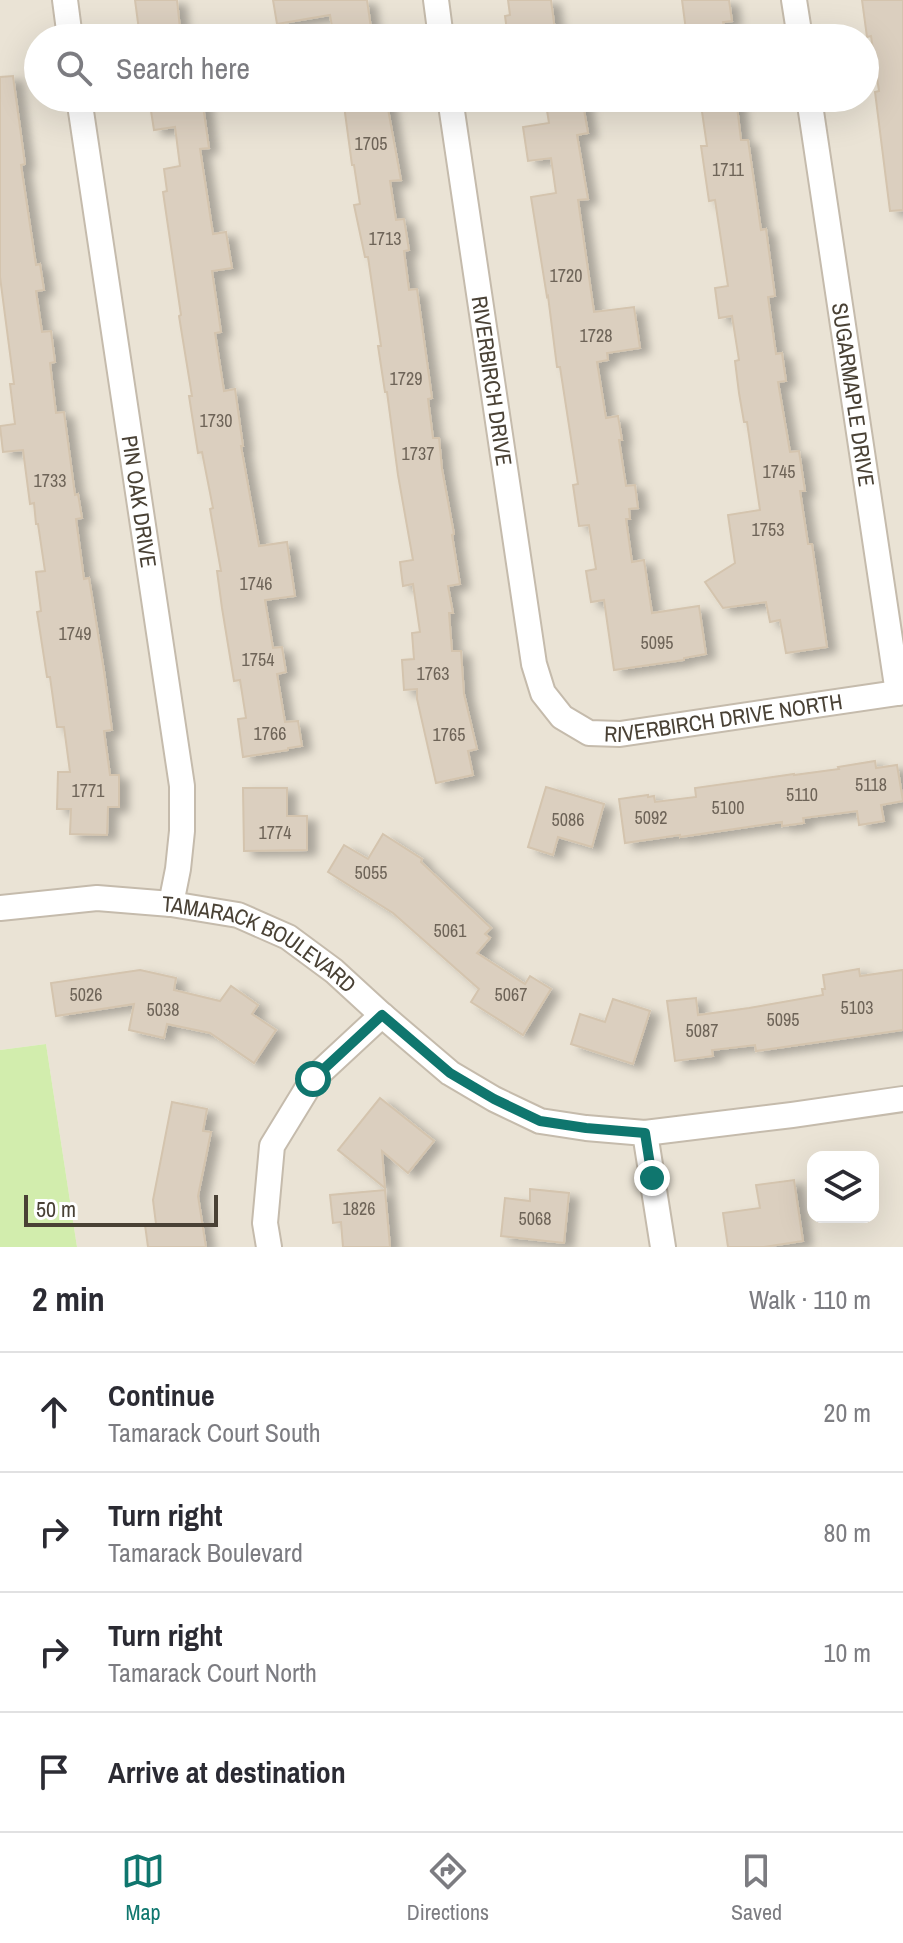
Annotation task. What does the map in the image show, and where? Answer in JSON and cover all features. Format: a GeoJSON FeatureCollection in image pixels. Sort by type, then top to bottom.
{"type":"FeatureCollection","features":[{"type":"Feature","properties":{"kind":"street"},"geometry":{"type":"LineString","coordinates":[[65,0],[68,24]]}},
{"type":"Feature","properties":{"kind":"street"},"geometry":{"type":"LineString","coordinates":[[436,0],[439,24]]}},
{"type":"Feature","properties":{"kind":"street"},"geometry":{"type":"LineString","coordinates":[[794,0],[798,24]]}},
{"type":"Feature","properties":{"kind":"street","name":"PIN OAK DRIVE"},"geometry":{"type":"LineString","coordinates":[[81,112],[182,786],[182,831],[171,904]]}},
{"type":"Feature","properties":{"kind":"street","name":"RIVERBIRCH DRIVE"},"geometry":{"type":"LineString","coordinates":[[452,112],[534,664]]}},
{"type":"Feature","properties":{"kind":"street","name":"SUGARMAPLE DRIVE"},"geometry":{"type":"LineString","coordinates":[[811,112],[901,693]]}},
{"type":"Feature","properties":{"kind":"street","name":"RIVERBIRCH DRIVE NORTH"},"geometry":{"type":"LineString","coordinates":[[534,664],[543,693],[562,717],[589,733],[620,734],[901,693]]}},
{"type":"Feature","properties":{"kind":"street","name":"TAMARACK BOULEVARD"},"geometry":{"type":"LineString","coordinates":[[0,908],[97,898],[171,904],[238,915],[288,937],[334,971],[450,1073],[540,1121],[645,1133],[903,1099]]}},
{"type":"Feature","properties":{"kind":"street"},"geometry":{"type":"LineString","coordinates":[[269,1247],[265,1223],[272,1146],[313,1079],[382,1015]]}},
{"type":"Feature","properties":{"kind":"street"},"geometry":{"type":"LineString","coordinates":[[645,1133],[663,1247]]}},
{"type":"Feature","properties":{"kind":"shaded area"},"geometry":{"type":"Polygon","coordinates":[[[0,0],[903,0],[903,1247],[77,1247],[46,1044],[0,1050],[0,0]]]}},
{"type":"Feature","properties":{"kind":"green space"},"geometry":{"type":"Polygon","coordinates":[[[46,1044],[77,1247],[0,1247],[0,1050],[46,1044]]]}},
{"type":"Feature","properties":{"kind":"building"},"geometry":{"type":"Polygon","coordinates":[[[135,0],[177,0],[180,24],[138,24],[135,0]]]}},
{"type":"Feature","properties":{"kind":"building"},"geometry":{"type":"Polygon","coordinates":[[[273,0],[367,0],[370,24],[332,24],[330,15],[277,24],[273,0]]]}},
{"type":"Feature","properties":{"kind":"building"},"geometry":{"type":"Polygon","coordinates":[[[508,0],[551,0],[554,24],[506,24],[505,16],[510,15],[508,0]]]}},
{"type":"Feature","properties":{"kind":"building"},"geometry":{"type":"Polygon","coordinates":[[[682,0],[729,0],[732,21],[723,24],[685,24],[682,0]]]}},
{"type":"Feature","properties":{"kind":"building"},"geometry":{"type":"Polygon","coordinates":[[[862,0],[903,0],[903,210],[890,211],[878,112],[879,24],[865,24],[862,0]]]}},
{"type":"Feature","properties":{"kind":"building"},"geometry":{"type":"Polygon","coordinates":[[[13,76],[25,164],[21,165],[36,265],[40,264],[44,290],[36,291],[42,332],[51,331],[55,362],[50,363],[56,413],[64,412],[75,495],[78,494],[82,518],[76,519],[84,579],[89,578],[112,730],[104,731],[110,775],[119,775],[119,807],[108,807],[107,835],[70,834],[71,809],[57,809],[58,772],[70,772],[64,727],[57,727],[37,612],[41,611],[36,572],[45,571],[38,524],[34,503],[30,504],[23,450],[3,452],[0,426],[15,424],[10,384],[14,384],[0,277],[0,77],[13,76]]]}},
{"type":"Feature","properties":{"kind":"building"},"geometry":{"type":"Polygon","coordinates":[[[151,112],[204,112],[209,148],[200,149],[213,234],[226,232],[232,268],[212,271],[221,332],[215,333],[224,391],[235,389],[241,446],[259,546],[287,542],[295,596],[265,600],[273,648],[282,647],[286,672],[277,674],[285,722],[298,721],[302,746],[288,750],[243,757],[238,719],[246,718],[240,680],[234,681],[222,608],[217,571],[221,571],[210,509],[213,508],[202,452],[198,453],[163,192],[167,191],[164,169],[180,166],[175,127],[154,130],[151,112]]]}},
{"type":"Feature","properties":{"kind":"building"},"geometry":{"type":"Polygon","coordinates":[[[345,112],[389,112],[401,180],[390,181],[396,220],[404,219],[409,250],[404,251],[409,290],[417,289],[432,398],[428,399],[433,438],[439,438],[460,584],[448,586],[453,613],[449,613],[452,651],[461,651],[464,694],[477,749],[468,751],[473,775],[436,783],[417,689],[404,690],[402,660],[414,659],[412,633],[420,632],[413,584],[403,586],[400,562],[413,560],[378,346],[381,346],[368,257],[365,257],[354,205],[360,204],[345,112]]]}},
{"type":"Feature","properties":{"kind":"building"},"geometry":{"type":"Polygon","coordinates":[[[547,112],[584,112],[588,133],[577,135],[588,199],[578,200],[594,312],[634,307],[640,348],[607,353],[608,360],[597,362],[606,418],[618,416],[626,486],[635,485],[638,508],[629,509],[630,519],[626,519],[632,562],[644,560],[652,613],[699,606],[706,654],[614,670],[604,600],[591,602],[586,571],[596,569],[589,525],[579,526],[573,485],[578,484],[531,197],[556,193],[551,158],[528,161],[523,127],[549,123],[547,112]]]}},
{"type":"Feature","properties":{"kind":"building"},"geometry":{"type":"Polygon","coordinates":[[[702,112],[738,112],[741,140],[748,140],[761,230],[766,229],[775,296],[768,297],[776,354],[782,353],[786,381],[778,382],[790,452],[799,451],[805,491],[800,491],[808,544],[812,544],[827,647],[786,653],[780,620],[770,622],[766,602],[723,608],[705,582],[735,563],[728,515],[760,510],[747,422],[744,422],[739,393],[735,361],[739,360],[732,316],[719,318],[715,288],[728,286],[715,200],[709,201],[701,146],[707,146],[702,112]]]}},
{"type":"Feature","properties":{"kind":"building"},"geometry":{"type":"Polygon","coordinates":[[[875,761],[876,768],[897,765],[903,801],[881,805],[884,821],[859,825],[857,811],[803,818],[804,823],[782,826],[782,822],[625,843],[619,799],[648,795],[654,796],[655,802],[696,797],[695,788],[839,769],[875,761]]]}},
{"type":"Feature","properties":{"kind":"building"},"geometry":{"type":"Polygon","coordinates":[[[546,787],[604,804],[592,847],[558,837],[553,855],[528,847],[546,787]]]}},
{"type":"Feature","properties":{"kind":"building"},"geometry":{"type":"Polygon","coordinates":[[[243,788],[287,788],[287,816],[307,816],[307,850],[244,851],[243,788]]]}},
{"type":"Feature","properties":{"kind":"building"},"geometry":{"type":"Polygon","coordinates":[[[383,834],[422,859],[421,862],[491,928],[485,934],[490,938],[477,953],[525,984],[530,976],[551,989],[523,1035],[471,1002],[479,989],[393,913],[328,872],[344,845],[368,859],[383,834]]]}},
{"type":"Feature","properties":{"kind":"building"},"geometry":{"type":"Polygon","coordinates":[[[859,969],[860,976],[903,970],[903,1030],[756,1051],[755,1045],[712,1050],[713,1056],[675,1061],[667,1001],[696,998],[698,1015],[749,1008],[823,995],[823,975],[859,969]]]}},
{"type":"Feature","properties":{"kind":"building"},"geometry":{"type":"Polygon","coordinates":[[[140,970],[176,978],[174,990],[220,1001],[231,986],[258,1005],[252,1014],[276,1030],[254,1063],[210,1033],[167,1024],[164,1038],[129,1030],[134,1004],[56,1016],[51,983],[140,970]]]}},
{"type":"Feature","properties":{"kind":"building"},"geometry":{"type":"Polygon","coordinates":[[[613,999],[650,1011],[633,1064],[571,1044],[580,1014],[605,1022],[613,999]]]}},
{"type":"Feature","properties":{"kind":"building"},"geometry":{"type":"Polygon","coordinates":[[[380,1098],[434,1141],[408,1173],[382,1151],[385,1188],[338,1150],[380,1098]]]}},
{"type":"Feature","properties":{"kind":"building"},"geometry":{"type":"Polygon","coordinates":[[[172,1102],[207,1109],[203,1131],[211,1132],[198,1196],[206,1247],[148,1247],[145,1225],[156,1224],[153,1200],[172,1102]]]}},
{"type":"Feature","properties":{"kind":"building"},"geometry":{"type":"Polygon","coordinates":[[[794,1180],[803,1241],[764,1247],[728,1247],[723,1213],[760,1208],[756,1185],[794,1180]]]}},
{"type":"Feature","properties":{"kind":"building"},"geometry":{"type":"Polygon","coordinates":[[[530,1189],[569,1193],[564,1243],[501,1236],[505,1198],[530,1201],[530,1189]]]}},
{"type":"Feature","properties":{"kind":"building"},"geometry":{"type":"Polygon","coordinates":[[[385,1190],[390,1247],[343,1247],[341,1222],[333,1223],[330,1195],[385,1190]]]}},
{"type":"Feature","properties":{"kind":"route"},"geometry":{"type":"LineString","coordinates":[[313,1079],[382,1015],[450,1073],[540,1121],[645,1133],[652,1178]]}}]}
